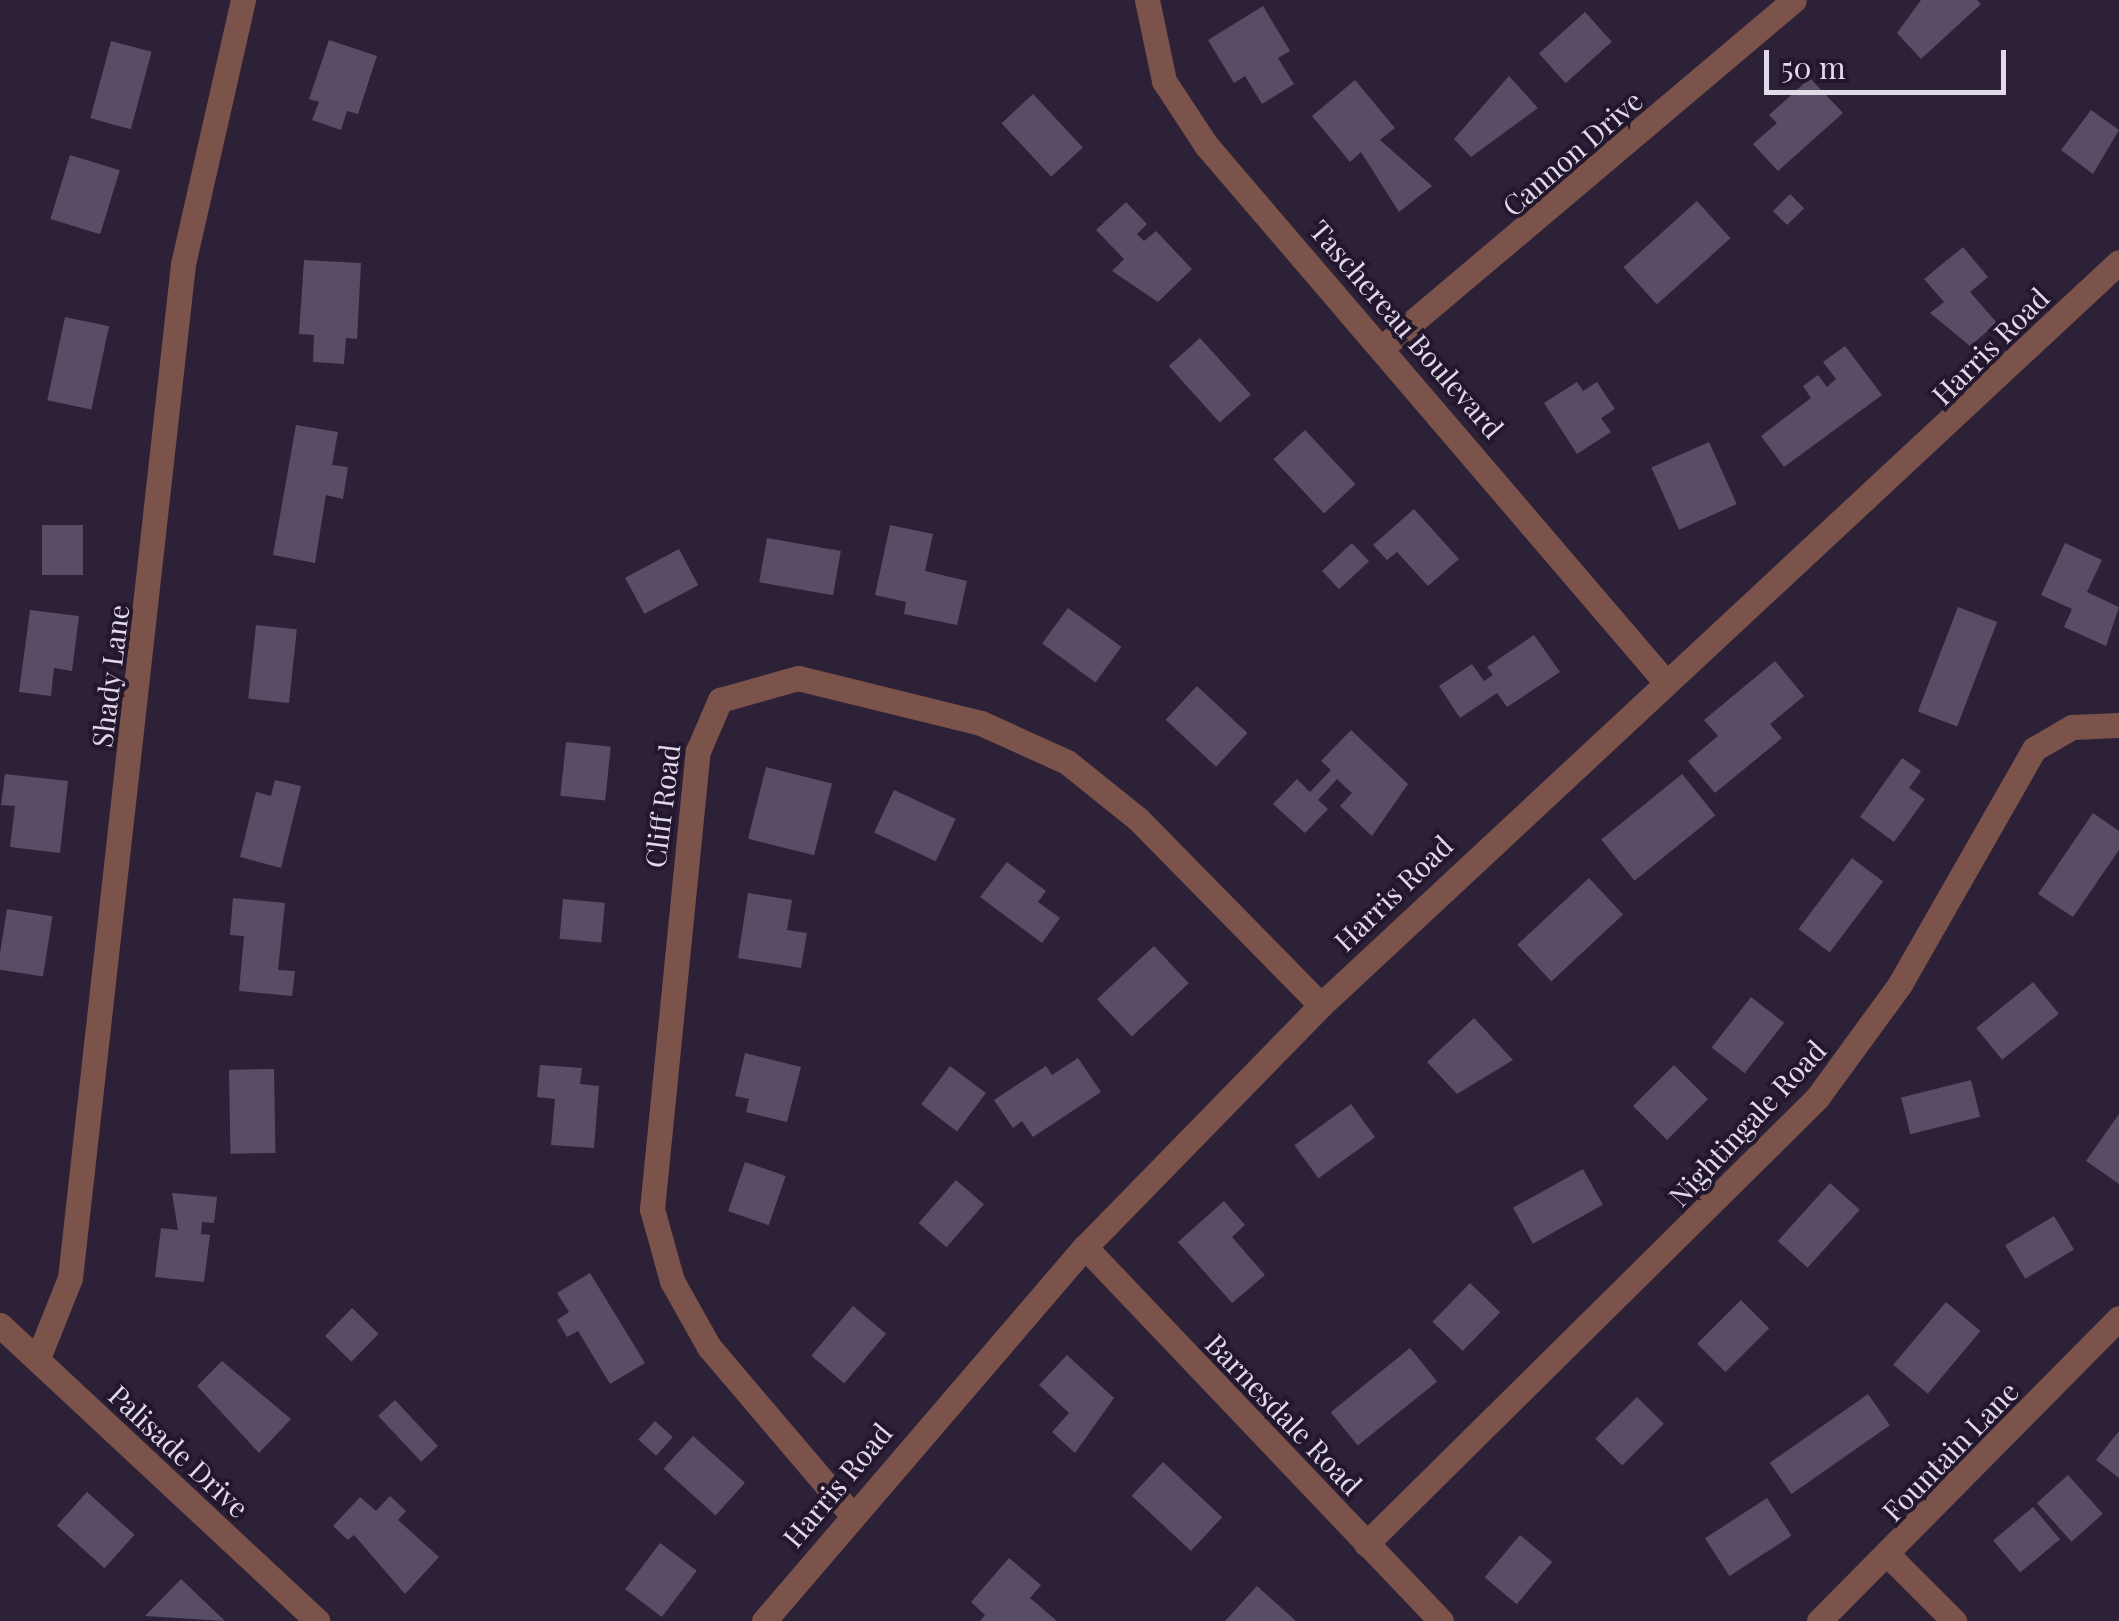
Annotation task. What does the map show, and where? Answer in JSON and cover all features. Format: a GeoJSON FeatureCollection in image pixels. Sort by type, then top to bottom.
{"type":"FeatureCollection","features":[{"type":"Feature","properties":{"kind":"street","name":"Shady Lane"},"geometry":{"type":"LineString","coordinates":[[38,1358],[70,1278],[183,264],[243,0]]}},
{"type":"Feature","properties":{"kind":"street","name":"Taschereau Boulevard"},"geometry":{"type":"LineString","coordinates":[[1147,0],[1150,45],[1184,115],[1663,679]]}},
{"type":"Feature","properties":{"kind":"street","name":"Cannon Drive"},"geometry":{"type":"LineString","coordinates":[[1384,346],[1794,0]]}},
{"type":"Feature","properties":{"kind":"street","name":"Harris Road"},"geometry":{"type":"LineString","coordinates":[[764,1621],[1084,1247],[1321,1004],[1663,679],[1944,434],[2119,262]]}},
{"type":"Feature","properties":{"kind":"street","name":"Cliff Road"},"geometry":{"type":"LineString","coordinates":[[852,1515],[709,1348],[672,1281],[652,1209],[698,751],[720,700],[798,678],[981,723],[1067,762],[1138,819],[1321,1004]]}},
{"type":"Feature","properties":{"kind":"street","name":"Nightingale Road"},"geometry":{"type":"LineString","coordinates":[[1366,1544],[1817,1098],[1900,984],[2034,750],[2072,727],[2119,725]]}},
{"type":"Feature","properties":{"kind":"street","name":"Barnesdale Road"},"geometry":{"type":"LineString","coordinates":[[1084,1247],[1441,1621]]}},
{"type":"Feature","properties":{"kind":"street","name":"Fountain Lane"},"geometry":{"type":"LineString","coordinates":[[1820,1621],[1890,1557],[2119,1318]]}},
{"type":"Feature","properties":{"kind":"street","name":"Palisade Drive"},"geometry":{"type":"LineString","coordinates":[[0,1325],[317,1621]]}},
{"type":"Feature","properties":{"kind":"street"},"geometry":{"type":"LineString","coordinates":[[1890,1557],[1954,1621]]}},
{"type":"Feature","properties":{"kind":"building"},"geometry":{"type":"Polygon","coordinates":[[[1921,0],[1977,0],[1981,4],[1921,59],[1897,33],[1921,0]]]}},
{"type":"Feature","properties":{"kind":"building"},"geometry":{"type":"Polygon","coordinates":[[[1263,6],[1290,51],[1278,58],[1294,84],[1262,104],[1245,76],[1234,83],[1208,40],[1263,6]]]}},
{"type":"Feature","properties":{"kind":"building"},"geometry":{"type":"Polygon","coordinates":[[[1585,12],[1612,42],[1566,83],[1539,53],[1585,12]]]}},
{"type":"Feature","properties":{"kind":"building"},"geometry":{"type":"Polygon","coordinates":[[[329,40],[377,56],[358,114],[347,111],[341,130],[312,120],[319,102],[309,99],[329,40]]]}},
{"type":"Feature","properties":{"kind":"building"},"geometry":{"type":"Polygon","coordinates":[[[111,41],[152,52],[131,129],[90,118],[111,41]]]}},
{"type":"Feature","properties":{"kind":"building"},"geometry":{"type":"Polygon","coordinates":[[[1509,76],[1538,108],[1471,157],[1454,139],[1509,76]]]}},
{"type":"Feature","properties":{"kind":"building"},"geometry":{"type":"Polygon","coordinates":[[[1810,78],[1843,113],[1778,171],[1753,144],[1777,123],[1769,115],[1810,78]]]}},
{"type":"Feature","properties":{"kind":"building"},"geometry":{"type":"Polygon","coordinates":[[[1355,80],[1395,128],[1380,140],[1432,186],[1399,212],[1361,152],[1350,162],[1312,116],[1355,80]]]}},
{"type":"Feature","properties":{"kind":"building"},"geometry":{"type":"Polygon","coordinates":[[[1033,94],[1083,147],[1051,177],[1002,123],[1033,94]]]}},
{"type":"Feature","properties":{"kind":"building"},"geometry":{"type":"Polygon","coordinates":[[[2091,110],[2119,130],[2093,174],[2061,150],[2091,110]]]}},
{"type":"Feature","properties":{"kind":"building"},"geometry":{"type":"Polygon","coordinates":[[[70,155],[120,170],[100,234],[50,219],[70,155]]]}},
{"type":"Feature","properties":{"kind":"building"},"geometry":{"type":"Polygon","coordinates":[[[1790,194],[1804,208],[1787,225],[1773,211],[1790,194]]]}},
{"type":"Feature","properties":{"kind":"building"},"geometry":{"type":"Polygon","coordinates":[[[1697,201],[1730,238],[1657,304],[1623,267],[1697,201]]]}},
{"type":"Feature","properties":{"kind":"building"},"geometry":{"type":"Polygon","coordinates":[[[1126,202],[1147,224],[1137,234],[1144,241],[1156,231],[1192,269],[1158,302],[1112,271],[1124,259],[1096,230],[1126,202]]]}},
{"type":"Feature","properties":{"kind":"building"},"geometry":{"type":"Polygon","coordinates":[[[1963,247],[1988,277],[1970,292],[1997,323],[1970,346],[1930,313],[1944,302],[1924,279],[1963,247]]]}},
{"type":"Feature","properties":{"kind":"building"},"geometry":{"type":"Polygon","coordinates":[[[304,260],[361,263],[357,339],[346,338],[344,364],[313,362],[314,335],[299,334],[304,260]]]}},
{"type":"Feature","properties":{"kind":"building"},"geometry":{"type":"Polygon","coordinates":[[[65,317],[109,326],[91,409],[47,400],[65,317]]]}},
{"type":"Feature","properties":{"kind":"building"},"geometry":{"type":"Polygon","coordinates":[[[1200,338],[1251,394],[1220,423],[1169,366],[1200,338]]]}},
{"type":"Feature","properties":{"kind":"building"},"geometry":{"type":"Polygon","coordinates":[[[1845,346],[1882,395],[1784,467],[1761,436],[1811,398],[1803,386],[1818,375],[1827,387],[1836,379],[1823,362],[1845,346]]]}},
{"type":"Feature","properties":{"kind":"building"},"geometry":{"type":"Polygon","coordinates":[[[1577,382],[1583,391],[1597,382],[1615,409],[1601,418],[1611,432],[1577,454],[1544,403],[1577,382]]]}},
{"type":"Feature","properties":{"kind":"building"},"geometry":{"type":"Polygon","coordinates":[[[296,425],[338,432],[332,465],[348,467],[343,499],[326,495],[315,563],[273,555],[296,425]]]}},
{"type":"Feature","properties":{"kind":"building"},"geometry":{"type":"Polygon","coordinates":[[[1305,430],[1355,484],[1324,513],[1274,459],[1305,430]]]}},
{"type":"Feature","properties":{"kind":"building"},"geometry":{"type":"Polygon","coordinates":[[[1709,442],[1737,504],[1679,530],[1651,468],[1709,442]]]}},
{"type":"Feature","properties":{"kind":"building"},"geometry":{"type":"Polygon","coordinates":[[[1414,509],[1459,559],[1428,586],[1397,552],[1387,560],[1373,545],[1414,509]]]}},
{"type":"Feature","properties":{"kind":"building"},"geometry":{"type":"Polygon","coordinates":[[[42,525],[83,525],[83,575],[42,575],[42,525]]]}},
{"type":"Feature","properties":{"kind":"building"},"geometry":{"type":"Polygon","coordinates":[[[890,525],[933,534],[925,571],[967,581],[957,625],[904,614],[906,602],[875,595],[890,525]]]}},
{"type":"Feature","properties":{"kind":"building"},"geometry":{"type":"Polygon","coordinates":[[[767,538],[841,551],[833,595],[759,582],[767,538]]]}},
{"type":"Feature","properties":{"kind":"building"},"geometry":{"type":"Polygon","coordinates":[[[1352,543],[1369,561],[1339,589],[1322,571],[1352,543]]]}},
{"type":"Feature","properties":{"kind":"building"},"geometry":{"type":"Polygon","coordinates":[[[2065,543],[2102,560],[2087,592],[2119,607],[2106,646],[2064,627],[2072,609],[2041,595],[2065,543]]]}},
{"type":"Feature","properties":{"kind":"building"},"geometry":{"type":"Polygon","coordinates":[[[679,549],[698,585],[644,614],[625,578],[679,549]]]}},
{"type":"Feature","properties":{"kind":"building"},"geometry":{"type":"Polygon","coordinates":[[[1958,607],[1997,622],[1957,727],[1918,712],[1958,607]]]}},
{"type":"Feature","properties":{"kind":"building"},"geometry":{"type":"Polygon","coordinates":[[[1068,608],[1121,647],[1096,682],[1042,644],[1068,608]]]}},
{"type":"Feature","properties":{"kind":"building"},"geometry":{"type":"Polygon","coordinates":[[[30,610],[79,616],[72,671],[54,668],[51,696],[19,692],[30,610]]]}},
{"type":"Feature","properties":{"kind":"building"},"geometry":{"type":"Polygon","coordinates":[[[256,625],[297,629],[289,703],[248,699],[256,625]]]}},
{"type":"Feature","properties":{"kind":"building"},"geometry":{"type":"Polygon","coordinates":[[[1534,635],[1560,672],[1507,707],[1497,693],[1460,718],[1439,686],[1472,664],[1484,681],[1493,675],[1487,667],[1534,635]]]}},
{"type":"Feature","properties":{"kind":"building"},"geometry":{"type":"Polygon","coordinates":[[[1775,661],[1804,696],[1770,724],[1782,738],[1715,793],[1688,761],[1718,736],[1704,720],[1775,661]]]}},
{"type":"Feature","properties":{"kind":"building"},"geometry":{"type":"Polygon","coordinates":[[[1197,686],[1247,733],[1216,767],[1166,720],[1197,686]]]}},
{"type":"Feature","properties":{"kind":"building"},"geometry":{"type":"Polygon","coordinates":[[[1351,730],[1408,784],[1372,836],[1340,806],[1352,793],[1337,779],[1318,800],[1328,809],[1305,833],[1273,804],[1297,779],[1310,792],[1331,770],[1321,761],[1351,730]]]}},
{"type":"Feature","properties":{"kind":"building"},"geometry":{"type":"Polygon","coordinates":[[[566,742],[611,747],[605,800],[560,796],[566,742]]]}},
{"type":"Feature","properties":{"kind":"building"},"geometry":{"type":"Polygon","coordinates":[[[1902,758],[1921,771],[1909,788],[1925,799],[1894,842],[1860,817],[1902,758]]]}},
{"type":"Feature","properties":{"kind":"building"},"geometry":{"type":"Polygon","coordinates":[[[766,767],[832,783],[814,855],[748,839],[766,767]]]}},
{"type":"Feature","properties":{"kind":"building"},"geometry":{"type":"Polygon","coordinates":[[[5,774],[68,781],[60,853],[10,847],[15,806],[1,805],[5,774]]]}},
{"type":"Feature","properties":{"kind":"building"},"geometry":{"type":"Polygon","coordinates":[[[1682,774],[1715,815],[1635,881],[1601,839],[1682,774]]]}},
{"type":"Feature","properties":{"kind":"building"},"geometry":{"type":"Polygon","coordinates":[[[275,780],[301,786],[281,868],[240,857],[256,792],[271,796],[275,780]]]}},
{"type":"Feature","properties":{"kind":"building"},"geometry":{"type":"Polygon","coordinates":[[[894,790],[956,819],[936,861],[874,833],[894,790]]]}},
{"type":"Feature","properties":{"kind":"building"},"geometry":{"type":"Polygon","coordinates":[[[2093,813],[2119,831],[2119,850],[2073,917],[2038,894],[2093,813]]]}},
{"type":"Feature","properties":{"kind":"building"},"geometry":{"type":"Polygon","coordinates":[[[1852,858],[1883,881],[1830,953],[1798,929],[1852,858]]]}},
{"type":"Feature","properties":{"kind":"building"},"geometry":{"type":"Polygon","coordinates":[[[1007,862],[1046,891],[1038,902],[1060,918],[1042,943],[980,897],[1007,862]]]}},
{"type":"Feature","properties":{"kind":"building"},"geometry":{"type":"Polygon","coordinates":[[[1589,878],[1623,915],[1551,981],[1517,945],[1589,878]]]}},
{"type":"Feature","properties":{"kind":"building"},"geometry":{"type":"Polygon","coordinates":[[[748,893],[792,900],[787,930],[807,933],[801,968],[738,958],[748,893]]]}},
{"type":"Feature","properties":{"kind":"building"},"geometry":{"type":"Polygon","coordinates":[[[233,898],[285,903],[278,970],[295,971],[292,996],[239,991],[244,936],[230,935],[233,898]]]}},
{"type":"Feature","properties":{"kind":"building"},"geometry":{"type":"Polygon","coordinates":[[[563,899],[605,903],[601,943],[560,939],[563,899]]]}},
{"type":"Feature","properties":{"kind":"building"},"geometry":{"type":"Polygon","coordinates":[[[7,909],[52,916],[43,976],[0,970],[7,909]]]}},
{"type":"Feature","properties":{"kind":"building"},"geometry":{"type":"Polygon","coordinates":[[[1154,946],[1189,983],[1132,1036],[1097,999],[1154,946]]]}},
{"type":"Feature","properties":{"kind":"building"},"geometry":{"type":"Polygon","coordinates":[[[2033,982],[2059,1014],[2002,1060],[1976,1028],[2033,982]]]}},
{"type":"Feature","properties":{"kind":"building"},"geometry":{"type":"Polygon","coordinates":[[[1751,997],[1784,1023],[1745,1073],[1712,1047],[1751,997]]]}},
{"type":"Feature","properties":{"kind":"building"},"geometry":{"type":"Polygon","coordinates":[[[1474,1018],[1513,1060],[1457,1094],[1427,1062],[1474,1018]]]}},
{"type":"Feature","properties":{"kind":"building"},"geometry":{"type":"Polygon","coordinates":[[[745,1053],[801,1067],[787,1122],[746,1112],[749,1099],[735,1096],[745,1053]]]}},
{"type":"Feature","properties":{"kind":"building"},"geometry":{"type":"Polygon","coordinates":[[[1078,1058],[1101,1092],[1033,1137],[1022,1121],[1013,1128],[994,1100],[1046,1066],[1052,1075],[1078,1058]]]}},
{"type":"Feature","properties":{"kind":"building"},"geometry":{"type":"Polygon","coordinates":[[[540,1065],[582,1068],[580,1084],[599,1086],[594,1148],[551,1145],[555,1099],[537,1097],[540,1065]]]}},
{"type":"Feature","properties":{"kind":"building"},"geometry":{"type":"Polygon","coordinates":[[[1674,1065],[1708,1099],[1667,1140],[1633,1106],[1674,1065]]]}},
{"type":"Feature","properties":{"kind":"building"},"geometry":{"type":"Polygon","coordinates":[[[950,1066],[986,1093],[957,1131],[921,1104],[950,1066]]]}},
{"type":"Feature","properties":{"kind":"building"},"geometry":{"type":"Polygon","coordinates":[[[274,1069],[275,1153],[230,1154],[229,1070],[274,1069]]]}},
{"type":"Feature","properties":{"kind":"building"},"geometry":{"type":"Polygon","coordinates":[[[1971,1080],[1980,1117],[1910,1134],[1901,1097],[1971,1080]]]}},
{"type":"Feature","properties":{"kind":"building"},"geometry":{"type":"Polygon","coordinates":[[[1351,1104],[1375,1137],[1318,1178],[1294,1145],[1351,1104]]]}},
{"type":"Feature","properties":{"kind":"building"},"geometry":{"type":"Polygon","coordinates":[[[2119,1114],[2119,1184],[2086,1161],[2119,1114]]]}},
{"type":"Feature","properties":{"kind":"building"},"geometry":{"type":"Polygon","coordinates":[[[745,1162],[786,1176],[769,1225],[728,1211],[745,1162]]]}},
{"type":"Feature","properties":{"kind":"building"},"geometry":{"type":"Polygon","coordinates":[[[1583,1169],[1603,1205],[1533,1244],[1513,1208],[1583,1169]]]}},
{"type":"Feature","properties":{"kind":"building"},"geometry":{"type":"Polygon","coordinates":[[[956,1180],[984,1204],[947,1247],[919,1223],[956,1180]]]}},
{"type":"Feature","properties":{"kind":"building"},"geometry":{"type":"Polygon","coordinates":[[[1830,1183],[1860,1210],[1808,1268],[1778,1241],[1830,1183]]]}},
{"type":"Feature","properties":{"kind":"building"},"geometry":{"type":"Polygon","coordinates":[[[172,1193],[217,1197],[214,1223],[202,1222],[201,1234],[210,1235],[204,1282],[155,1277],[161,1228],[178,1230],[172,1193]]]}},
{"type":"Feature","properties":{"kind":"building"},"geometry":{"type":"Polygon","coordinates":[[[1224,1201],[1245,1225],[1232,1237],[1265,1275],[1232,1303],[1178,1242],[1224,1201]]]}},
{"type":"Feature","properties":{"kind":"building"},"geometry":{"type":"Polygon","coordinates":[[[2054,1216],[2074,1249],[2025,1279],[2005,1245],[2054,1216]]]}},
{"type":"Feature","properties":{"kind":"building"},"geometry":{"type":"Polygon","coordinates":[[[590,1273],[645,1363],[610,1384],[578,1331],[567,1337],[557,1320],[569,1312],[557,1293],[590,1273]]]}},
{"type":"Feature","properties":{"kind":"building"},"geometry":{"type":"Polygon","coordinates":[[[1470,1283],[1500,1312],[1463,1351],[1432,1322],[1470,1283]]]}},
{"type":"Feature","properties":{"kind":"building"},"geometry":{"type":"Polygon","coordinates":[[[1741,1300],[1769,1328],[1725,1372],[1697,1344],[1741,1300]]]}},
{"type":"Feature","properties":{"kind":"building"},"geometry":{"type":"Polygon","coordinates":[[[1946,1302],[1980,1331],[1928,1394],[1893,1365],[1946,1302]]]}},
{"type":"Feature","properties":{"kind":"building"},"geometry":{"type":"Polygon","coordinates":[[[853,1306],[886,1334],[844,1383],[811,1356],[853,1306]]]}},
{"type":"Feature","properties":{"kind":"building"},"geometry":{"type":"Polygon","coordinates":[[[352,1308],[379,1334],[352,1362],[325,1336],[352,1308]]]}},
{"type":"Feature","properties":{"kind":"building"},"geometry":{"type":"Polygon","coordinates":[[[1410,1348],[1437,1381],[1358,1446],[1331,1412],[1410,1348]]]}},
{"type":"Feature","properties":{"kind":"building"},"geometry":{"type":"Polygon","coordinates":[[[1067,1355],[1114,1398],[1075,1453],[1052,1432],[1069,1413],[1039,1385],[1067,1355]]]}},
{"type":"Feature","properties":{"kind":"building"},"geometry":{"type":"Polygon","coordinates":[[[222,1361],[291,1419],[259,1453],[197,1386],[222,1361]]]}},
{"type":"Feature","properties":{"kind":"building"},"geometry":{"type":"Polygon","coordinates":[[[1868,1394],[1890,1425],[1791,1494],[1770,1463],[1868,1394]]]}},
{"type":"Feature","properties":{"kind":"building"},"geometry":{"type":"Polygon","coordinates":[[[1637,1397],[1664,1424],[1622,1466],[1595,1439],[1637,1397]]]}},
{"type":"Feature","properties":{"kind":"building"},"geometry":{"type":"Polygon","coordinates":[[[395,1400],[438,1446],[421,1462],[378,1416],[395,1400]]]}},
{"type":"Feature","properties":{"kind":"building"},"geometry":{"type":"Polygon","coordinates":[[[655,1421],[673,1437],[656,1456],[638,1440],[655,1421]]]}},
{"type":"Feature","properties":{"kind":"building"},"geometry":{"type":"Polygon","coordinates":[[[2119,1431],[2119,1478],[2096,1460],[2119,1431]]]}},
{"type":"Feature","properties":{"kind":"building"},"geometry":{"type":"Polygon","coordinates":[[[693,1436],[745,1483],[716,1516],[664,1469],[693,1436]]]}},
{"type":"Feature","properties":{"kind":"building"},"geometry":{"type":"Polygon","coordinates":[[[1163,1462],[1222,1517],[1191,1551],[1132,1496],[1163,1462]]]}},
{"type":"Feature","properties":{"kind":"building"},"geometry":{"type":"Polygon","coordinates":[[[2068,1475],[2103,1514],[2072,1542],[2037,1503],[2068,1475]]]}},
{"type":"Feature","properties":{"kind":"building"},"geometry":{"type":"Polygon","coordinates":[[[87,1492],[135,1535],[104,1568],[57,1525],[87,1492]]]}},
{"type":"Feature","properties":{"kind":"building"},"geometry":{"type":"Polygon","coordinates":[[[390,1496],[406,1511],[398,1520],[439,1557],[405,1594],[354,1535],[348,1540],[333,1526],[360,1497],[376,1511],[390,1496]]]}},
{"type":"Feature","properties":{"kind":"building"},"geometry":{"type":"Polygon","coordinates":[[[1767,1498],[1792,1536],[1729,1576],[1705,1538],[1767,1498]]]}},
{"type":"Feature","properties":{"kind":"building"},"geometry":{"type":"Polygon","coordinates":[[[2033,1507],[2060,1539],[2020,1573],[1993,1540],[2033,1507]]]}},
{"type":"Feature","properties":{"kind":"building"},"geometry":{"type":"Polygon","coordinates":[[[1520,1535],[1552,1562],[1517,1604],[1485,1577],[1520,1535]]]}},
{"type":"Feature","properties":{"kind":"building"},"geometry":{"type":"Polygon","coordinates":[[[660,1543],[697,1571],[662,1617],[625,1589],[660,1543]]]}},
{"type":"Feature","properties":{"kind":"building"},"geometry":{"type":"Polygon","coordinates":[[[1009,1558],[1041,1585],[1030,1598],[1057,1621],[980,1621],[985,1615],[971,1602],[1009,1558]]]}},
{"type":"Feature","properties":{"kind":"building"},"geometry":{"type":"Polygon","coordinates":[[[181,1579],[225,1621],[145,1616],[181,1579]]]}},
{"type":"Feature","properties":{"kind":"building"},"geometry":{"type":"Polygon","coordinates":[[[1257,1586],[1296,1621],[1225,1621],[1257,1586]]]}}]}
